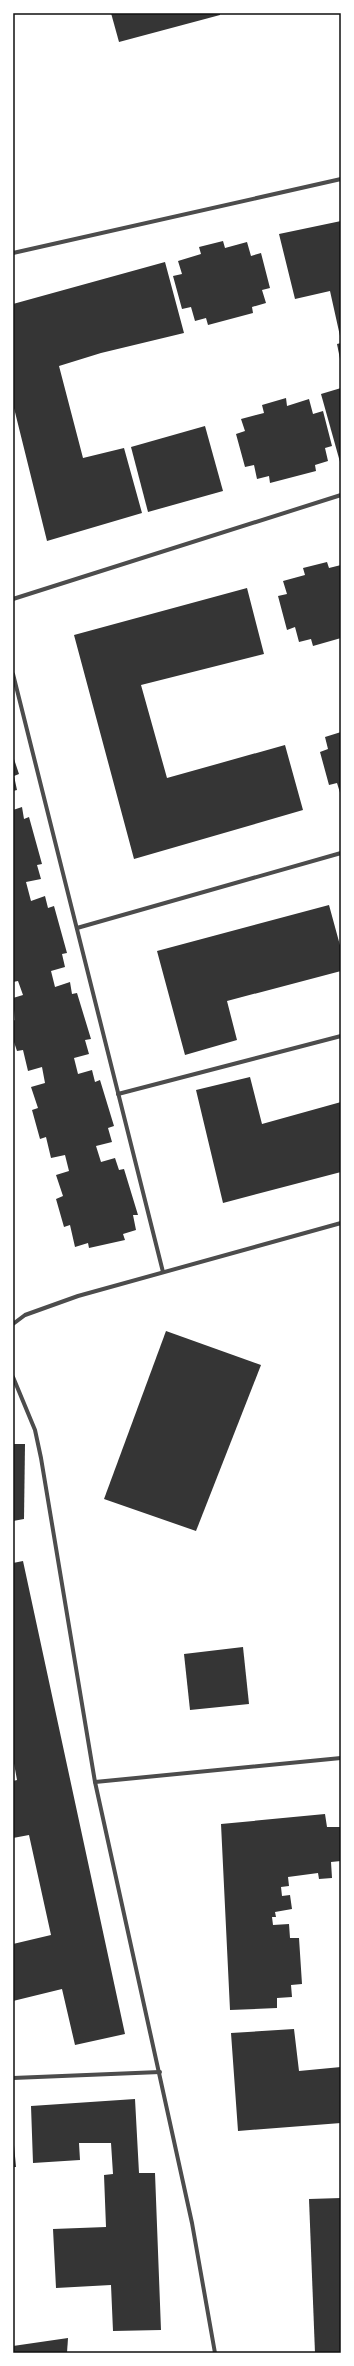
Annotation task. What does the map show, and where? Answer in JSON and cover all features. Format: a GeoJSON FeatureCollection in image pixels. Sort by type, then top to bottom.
{"type":"FeatureCollection","features":[{"type":"Feature","properties":{"kind":"street"},"geometry":{"type":"LineString","coordinates":[[13,253],[341,179]]}},
{"type":"Feature","properties":{"kind":"street"},"geometry":{"type":"LineString","coordinates":[[13,599],[341,495]]}},
{"type":"Feature","properties":{"kind":"street"},"geometry":{"type":"LineString","coordinates":[[13,674],[163,1272]]}},
{"type":"Feature","properties":{"kind":"street"},"geometry":{"type":"LineString","coordinates":[[77,928],[341,853]]}},
{"type":"Feature","properties":{"kind":"street"},"geometry":{"type":"LineString","coordinates":[[118,1094],[341,1036]]}},
{"type":"Feature","properties":{"kind":"street"},"geometry":{"type":"LineString","coordinates":[[13,1324],[25,1315],[78,1296],[341,1223]]}},
{"type":"Feature","properties":{"kind":"street"},"geometry":{"type":"LineString","coordinates":[[13,1377],[35,1430],[41,1458],[95,1782],[192,2223],[215,2353]]}},
{"type":"Feature","properties":{"kind":"street"},"geometry":{"type":"LineString","coordinates":[[95,1782],[341,1758]]}},
{"type":"Feature","properties":{"kind":"street"},"geometry":{"type":"LineString","coordinates":[[13,2078],[160,2072]]}},
{"type":"Feature","properties":{"kind":"building"},"geometry":{"type":"Polygon","coordinates":[[[111,13],[220,13],[220,15],[119,42],[111,13]]]}},
{"type":"Feature","properties":{"kind":"building"},"geometry":{"type":"Polygon","coordinates":[[[341,221],[340,336],[330,291],[295,299],[279,234],[341,221]]]}},
{"type":"Feature","properties":{"kind":"building"},"geometry":{"type":"Polygon","coordinates":[[[223,241],[225,248],[247,242],[251,256],[261,253],[270,288],[262,290],[266,303],[252,307],[253,313],[208,325],[206,318],[195,321],[191,307],[182,309],[173,276],[182,274],[178,261],[201,254],[199,247],[223,241]]]}},
{"type":"Feature","properties":{"kind":"building"},"geometry":{"type":"Polygon","coordinates":[[[165,262],[184,333],[101,353],[59,366],[83,458],[124,448],[142,513],[47,541],[13,404],[13,304],[165,262]]]}},
{"type":"Feature","properties":{"kind":"building"},"geometry":{"type":"Polygon","coordinates":[[[341,343],[341,359],[340,359],[337,344],[341,343]]]}},
{"type":"Feature","properties":{"kind":"building"},"geometry":{"type":"Polygon","coordinates":[[[341,388],[341,462],[340,462],[321,394],[341,388]]]}},
{"type":"Feature","properties":{"kind":"building"},"geometry":{"type":"Polygon","coordinates":[[[286,398],[287,406],[309,399],[313,414],[323,411],[332,446],[325,448],[328,461],[315,465],[316,471],[270,483],[269,476],[257,479],[254,465],[245,467],[236,434],[245,431],[241,419],[264,413],[262,405],[286,398]]]}},
{"type":"Feature","properties":{"kind":"building"},"geometry":{"type":"Polygon","coordinates":[[[205,426],[223,491],[148,512],[131,447],[205,426]]]}},
{"type":"Feature","properties":{"kind":"building"},"geometry":{"type":"Polygon","coordinates":[[[327,562],[329,568],[341,565],[341,638],[313,646],[311,639],[299,642],[295,627],[287,630],[278,596],[287,594],[283,581],[305,575],[303,568],[327,562]]]}},
{"type":"Feature","properties":{"kind":"building"},"geometry":{"type":"Polygon","coordinates":[[[247,588],[264,654],[141,685],[167,778],[285,745],[303,810],[134,859],[74,635],[247,588]]]}},
{"type":"Feature","properties":{"kind":"building"},"geometry":{"type":"Polygon","coordinates":[[[341,732],[341,796],[337,783],[329,785],[320,752],[328,749],[325,737],[341,732]]]}},
{"type":"Feature","properties":{"kind":"building"},"geometry":{"type":"Polygon","coordinates":[[[13,756],[19,774],[14,776],[17,790],[13,791],[13,756]]]}},
{"type":"Feature","properties":{"kind":"building"},"geometry":{"type":"Polygon","coordinates":[[[22,807],[24,819],[29,817],[42,864],[37,865],[41,879],[26,882],[31,901],[45,896],[48,908],[54,906],[67,953],[62,954],[65,967],[51,971],[55,987],[70,982],[72,994],[77,993],[91,1039],[85,1040],[89,1054],[74,1058],[78,1074],[92,1070],[95,1082],[100,1080],[114,1126],[108,1128],[112,1142],[96,1146],[101,1162],[115,1158],[119,1170],[124,1169],[138,1215],[133,1215],[136,1230],[123,1234],[125,1240],[89,1248],[88,1243],[75,1247],[70,1225],[64,1227],[56,1199],[63,1196],[56,1175],[69,1171],[65,1155],[51,1158],[46,1137],[40,1139],[32,1110],[38,1108],[31,1087],[45,1083],[42,1067],[28,1071],[23,1050],[17,1051],[13,1039],[13,1021],[15,1020],[13,998],[23,995],[18,981],[13,982],[13,810],[22,807]]]}},
{"type":"Feature","properties":{"kind":"building"},"geometry":{"type":"Polygon","coordinates":[[[329,905],[341,949],[341,971],[227,1001],[237,1040],[185,1055],[157,951],[329,905]]]}},
{"type":"Feature","properties":{"kind":"building"},"geometry":{"type":"Polygon","coordinates":[[[250,1077],[262,1124],[341,1102],[341,1172],[223,1203],[196,1090],[250,1077]]]}},
{"type":"Feature","properties":{"kind":"building"},"geometry":{"type":"Polygon","coordinates":[[[166,1331],[261,1365],[196,1531],[104,1499],[166,1331]]]}},
{"type":"Feature","properties":{"kind":"building"},"geometry":{"type":"Polygon","coordinates":[[[13,1444],[25,1444],[24,1519],[13,1521],[13,1444]]]}},
{"type":"Feature","properties":{"kind":"building"},"geometry":{"type":"Polygon","coordinates":[[[23,1561],[125,2034],[75,2045],[62,1989],[13,2001],[13,1944],[51,1935],[29,1835],[13,1838],[13,1781],[17,1780],[13,1758],[13,1563],[23,1561]]]}},
{"type":"Feature","properties":{"kind":"building"},"geometry":{"type":"Polygon","coordinates":[[[243,1647],[249,1704],[190,1710],[184,1654],[243,1647]]]}},
{"type":"Feature","properties":{"kind":"building"},"geometry":{"type":"Polygon","coordinates":[[[325,1814],[327,1827],[341,1827],[341,1861],[331,1862],[332,1878],[319,1879],[318,1873],[288,1877],[289,1886],[281,1887],[282,1896],[290,1895],[292,1909],[275,1912],[276,1917],[272,1917],[273,1925],[289,1924],[290,1938],[299,1938],[302,1984],[291,1985],[292,1997],[277,1998],[277,2008],[230,2010],[221,1824],[325,1814]]]}},
{"type":"Feature","properties":{"kind":"building"},"geometry":{"type":"Polygon","coordinates":[[[294,2029],[299,2071],[341,2067],[341,2123],[238,2131],[231,2033],[294,2029]]]}},
{"type":"Feature","properties":{"kind":"building"},"geometry":{"type":"Polygon","coordinates":[[[135,2099],[139,2173],[155,2173],[161,2330],[113,2331],[111,2285],[56,2288],[53,2229],[106,2227],[104,2175],[113,2174],[111,2143],[79,2143],[80,2160],[33,2163],[31,2106],[135,2099]]]}},
{"type":"Feature","properties":{"kind":"building"},"geometry":{"type":"Polygon","coordinates":[[[13,2134],[16,2167],[13,2167],[13,2134]]]}},
{"type":"Feature","properties":{"kind":"building"},"geometry":{"type":"Polygon","coordinates":[[[341,2198],[341,2353],[315,2353],[309,2199],[341,2198]]]}},
{"type":"Feature","properties":{"kind":"building"},"geometry":{"type":"Polygon","coordinates":[[[68,2338],[67,2353],[13,2353],[13,2346],[68,2338]]]}}]}
